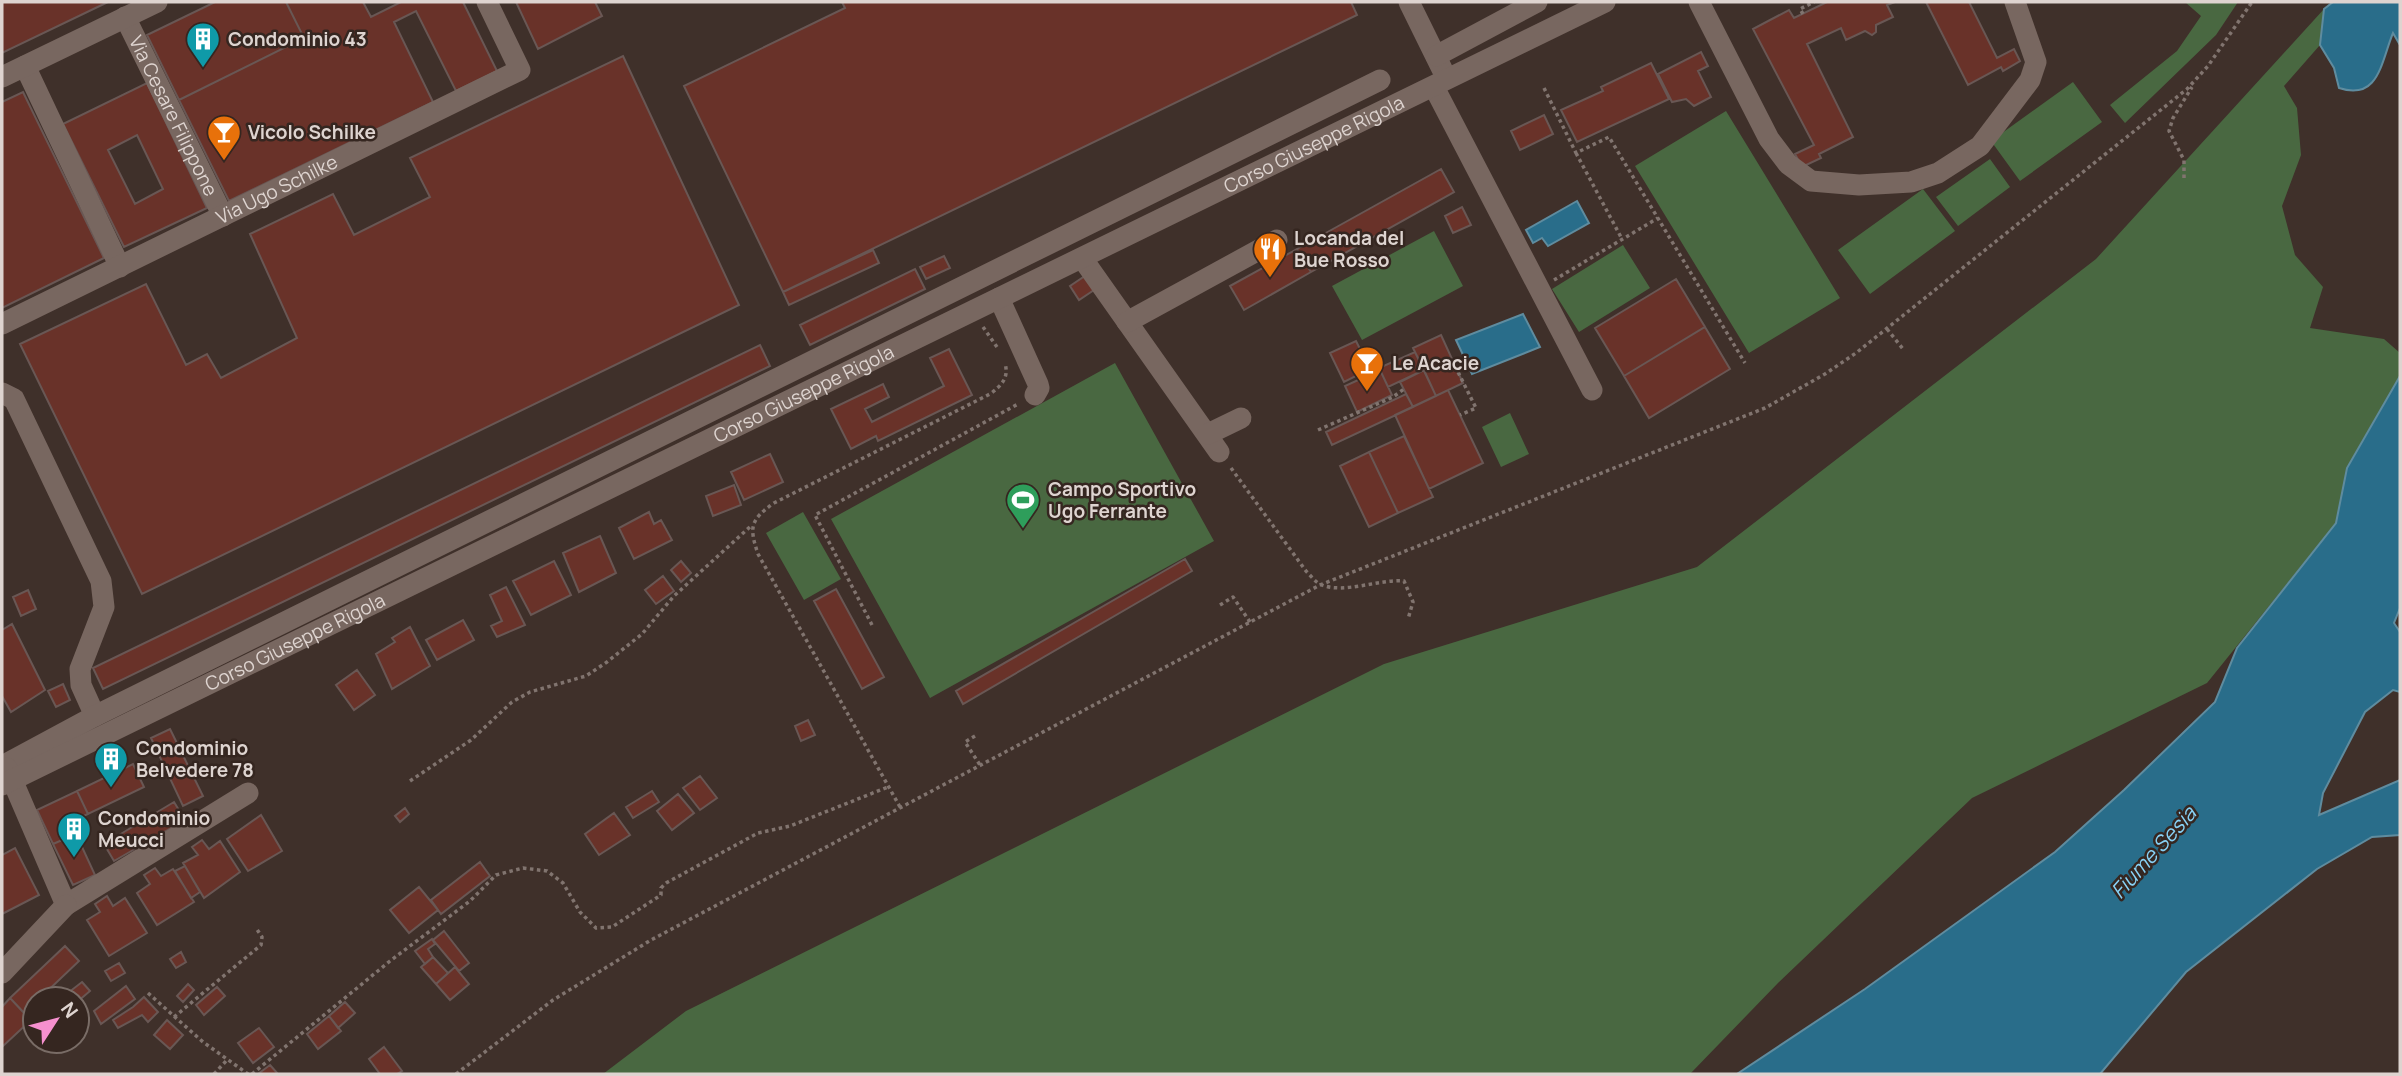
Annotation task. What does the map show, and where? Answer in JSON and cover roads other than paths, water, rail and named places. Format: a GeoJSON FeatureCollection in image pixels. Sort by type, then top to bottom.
{"type":"FeatureCollection","features":[{"type":"Feature","properties":{"kind":"street"},"geometry":{"type":"LineString","coordinates":[[2,77],[157,2]]}},
{"type":"Feature","properties":{"kind":"street","name":"Via Ugo Schilke"},"geometry":{"type":"LineString","coordinates":[[2,324],[520,70],[487,2]]}},
{"type":"Feature","properties":{"kind":"street"},"geometry":{"type":"LineString","coordinates":[[1409,2],[1436,56],[1441,83],[1539,289],[1591,390]]}},
{"type":"Feature","properties":{"kind":"street"},"geometry":{"type":"LineString","coordinates":[[1436,56],[1537,2]]}},
{"type":"Feature","properties":{"kind":"street","name":"Corso Giuseppe Rigola"},"geometry":{"type":"LineString","coordinates":[[4,770],[292,643],[1605,2]]}},
{"type":"Feature","properties":{"kind":"street"},"geometry":{"type":"LineString","coordinates":[[1699,2],[1769,139],[1788,164],[1811,180],[1859,185],[1911,182],[1938,173],[1980,146],[2030,80],[2036,62],[2015,2]]}},
{"type":"Feature","properties":{"kind":"street","name":"Via Cesare Filippone"},"geometry":{"type":"LineString","coordinates":[[125,17],[223,216]]}},
{"type":"Feature","properties":{"kind":"street"},"geometry":{"type":"LineString","coordinates":[[25,66],[120,267]]}},
{"type":"Feature","properties":{"kind":"street"},"geometry":{"type":"LineString","coordinates":[[66,905],[4,770],[95,716],[1380,80]]}},
{"type":"Feature","properties":{"kind":"street"},"geometry":{"type":"LineString","coordinates":[[1127,322],[1277,240]]}},
{"type":"Feature","properties":{"kind":"street"},"geometry":{"type":"LineString","coordinates":[[1082,258],[1214,443],[1241,418]]}},
{"type":"Feature","properties":{"kind":"street"},"geometry":{"type":"LineString","coordinates":[[999,298],[1038,384],[1035,395]]}},
{"type":"Feature","properties":{"kind":"street"},"geometry":{"type":"LineString","coordinates":[[2,393],[14,399],[101,581],[104,607],[80,669],[81,685],[95,716]]}},
{"type":"Feature","properties":{"kind":"street"},"geometry":{"type":"LineString","coordinates":[[292,619],[292,643]]}},
{"type":"Feature","properties":{"kind":"street"},"geometry":{"type":"LineString","coordinates":[[2,973],[66,905],[248,793]]}},
{"type":"Feature","properties":{"kind":"water"},"geometry":{"type":"Polygon","coordinates":[[[2333,2],[2400,2],[2400,45],[2393,33],[2377,76],[2363,89],[2352,91],[2339,88],[2334,68],[2320,45],[2324,9],[2333,2]]]}},
{"type":"Feature","properties":{"kind":"water"},"geometry":{"type":"Polygon","coordinates":[[[1577,201],[1589,223],[1548,246],[1542,238],[1533,243],[1526,230],[1577,201]]]}},
{"type":"Feature","properties":{"kind":"water"},"geometry":{"type":"Polygon","coordinates":[[[1523,314],[1540,347],[1472,374],[1456,340],[1523,314]]]}},
{"type":"Feature","properties":{"kind":"water","name":"Fiume Sesia"},"geometry":{"type":"Polygon","coordinates":[[[2400,376],[2400,608],[2394,623],[2400,632],[2400,692],[2393,690],[2365,712],[2323,793],[2319,815],[2400,780],[2400,835],[2372,837],[2317,869],[2186,972],[2100,1074],[1737,1074],[1865,989],[2055,852],[2215,702],[2237,648],[2336,523],[2347,468],[2400,376]]]}},
{"type":"Feature","properties":{"kind":"place","name":"Condominio 43"},"geometry":{"type":"Point","coordinates":[203,69]}},
{"type":"Feature","properties":{"kind":"place","name":"Vicolo Schilke"},"geometry":{"type":"Point","coordinates":[224,162]}},
{"type":"Feature","properties":{"kind":"place","name":"Locanda del Bue Rosso"},"geometry":{"type":"Point","coordinates":[1270,279]}},
{"type":"Feature","properties":{"kind":"place","name":"Le Acacie"},"geometry":{"type":"Point","coordinates":[1367,393]}},
{"type":"Feature","properties":{"kind":"place","name":"Campo Sportivo Ugo Ferrante"},"geometry":{"type":"Point","coordinates":[1023,530]}},
{"type":"Feature","properties":{"kind":"place","name":"Condominio Belvedere 78"},"geometry":{"type":"Point","coordinates":[111,789]}},
{"type":"Feature","properties":{"kind":"place","name":"Condominio Meucci"},"geometry":{"type":"Point","coordinates":[74,859]}}]}
